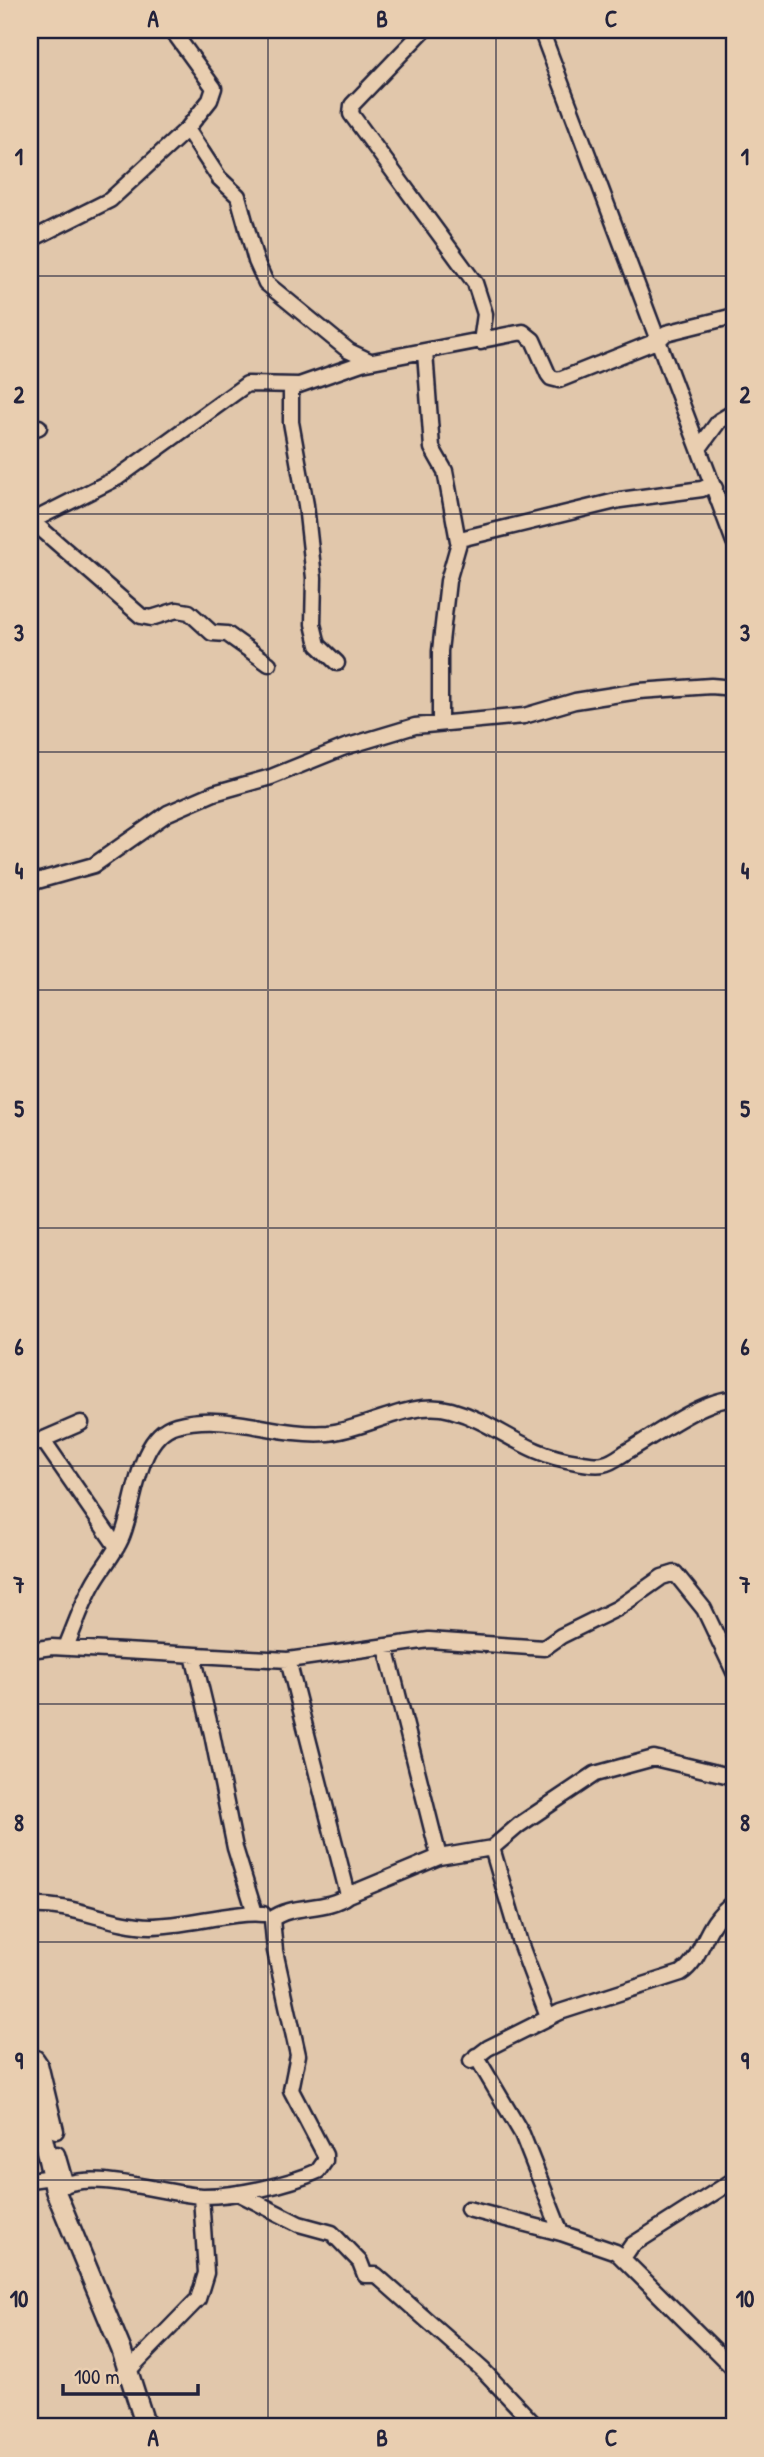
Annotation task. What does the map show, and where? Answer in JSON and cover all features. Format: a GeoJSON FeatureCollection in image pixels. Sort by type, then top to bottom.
{"type":"FeatureCollection","features":[{"type":"Feature","properties":{"kind":"main road"},"geometry":{"type":"LineString","coordinates":[[30,2082],[58,2184],[128,2371],[146,2427]]}},
{"type":"Feature","properties":{"kind":"street"},"geometry":{"type":"LineString","coordinates":[[30,240],[110,200],[187,129],[214,95],[214,88],[172,30]]}},
{"type":"Feature","properties":{"kind":"street"},"geometry":{"type":"LineString","coordinates":[[424,30],[350,110],[354,121],[475,283],[485,314],[481,342]]}},
{"type":"Feature","properties":{"kind":"street"},"geometry":{"type":"LineString","coordinates":[[541,30],[734,542]]}},
{"type":"Feature","properties":{"kind":"street"},"geometry":{"type":"LineString","coordinates":[[187,129],[219,177],[238,196],[256,261],[266,283],[349,351],[372,362]]}},
{"type":"Feature","properties":{"kind":"street"},"geometry":{"type":"LineString","coordinates":[[269,664],[227,634],[212,633],[189,612],[177,610],[151,618],[141,616],[31,521],[117,478],[235,389],[254,382],[291,386],[313,382],[372,362],[523,332],[533,340],[548,374],[556,380],[659,340],[671,331],[734,316]]}},
{"type":"Feature","properties":{"kind":"street"},"geometry":{"type":"LineString","coordinates":[[425,352],[432,448],[444,471],[458,541],[448,581],[440,651],[440,721]]}},
{"type":"Feature","properties":{"kind":"street"},"geometry":{"type":"LineString","coordinates":[[291,386],[291,422],[304,488],[314,578],[313,624],[321,652],[337,663]]}},
{"type":"Feature","properties":{"kind":"street"},"geometry":{"type":"LineString","coordinates":[[700,447],[719,421],[734,412]]}},
{"type":"Feature","properties":{"kind":"street"},"geometry":{"type":"LineString","coordinates":[[458,541],[468,536],[620,500],[702,489],[710,485],[715,488]]}},
{"type":"Feature","properties":{"kind":"street"},"geometry":{"type":"LineString","coordinates":[[30,883],[94,864],[168,813],[214,793],[289,771],[388,733],[440,721],[498,719],[575,701],[639,691],[711,686],[734,688]]}},
{"type":"Feature","properties":{"kind":"street"},"geometry":{"type":"LineString","coordinates":[[66,1647],[87,1595],[117,1547],[151,1446],[166,1429],[176,1425],[234,1420],[279,1432],[325,1433],[347,1431],[413,1410],[435,1408],[466,1416],[534,1452],[603,1465],[705,1406],[724,1399],[734,1399]]}},
{"type":"Feature","properties":{"kind":"street"},"geometry":{"type":"LineString","coordinates":[[81,1423],[36,1443],[117,1547]]}},
{"type":"Feature","properties":{"kind":"street"},"geometry":{"type":"LineString","coordinates":[[30,1650],[66,1647],[288,1660],[429,1640],[544,1648],[561,1636],[618,1608],[662,1577],[675,1573],[704,1609],[734,1672]]}},
{"type":"Feature","properties":{"kind":"street"},"geometry":{"type":"LineString","coordinates":[[386,1647],[439,1857]]}},
{"type":"Feature","properties":{"kind":"street"},"geometry":{"type":"LineString","coordinates":[[193,1655],[235,1848],[255,1913]]}},
{"type":"Feature","properties":{"kind":"street"},"geometry":{"type":"LineString","coordinates":[[288,1660],[348,1895]]}},
{"type":"Feature","properties":{"kind":"street"},"geometry":{"type":"LineString","coordinates":[[30,1906],[76,1910],[130,1924],[152,1926],[255,1913],[276,1916],[331,1904],[439,1857],[492,1848],[519,1825],[595,1774],[653,1758],[734,1777]]}},
{"type":"Feature","properties":{"kind":"street"},"geometry":{"type":"LineString","coordinates":[[492,1848],[520,1943],[548,2017]]}},
{"type":"Feature","properties":{"kind":"street"},"geometry":{"type":"LineString","coordinates":[[561,2234],[522,2134],[473,2058],[548,2017],[578,2004],[681,1973],[694,1962],[713,1920],[734,1902]]}},
{"type":"Feature","properties":{"kind":"street"},"geometry":{"type":"LineString","coordinates":[[30,2180],[58,2184],[83,2182],[136,2185],[201,2196],[238,2193],[313,2173],[326,2161],[322,2148],[291,2090],[298,2055],[272,1932],[272,1919],[276,1916]]}},
{"type":"Feature","properties":{"kind":"street"},"geometry":{"type":"LineString","coordinates":[[30,2058],[36,2058],[40,2064],[56,2131]]}},
{"type":"Feature","properties":{"kind":"street"},"geometry":{"type":"LineString","coordinates":[[57,2154],[58,2184]]}},
{"type":"Feature","properties":{"kind":"street"},"geometry":{"type":"LineString","coordinates":[[623,2258],[632,2245],[734,2180]]}},
{"type":"Feature","properties":{"kind":"street"},"geometry":{"type":"LineString","coordinates":[[238,2193],[299,2224],[332,2233],[360,2262],[365,2275],[376,2275],[457,2346],[537,2427]]}},
{"type":"Feature","properties":{"kind":"street"},"geometry":{"type":"LineString","coordinates":[[128,2371],[198,2299],[206,2273],[201,2196]]}},
{"type":"Feature","properties":{"kind":"street"},"geometry":{"type":"LineString","coordinates":[[468,2209],[609,2248],[623,2258],[734,2369]]}}]}
